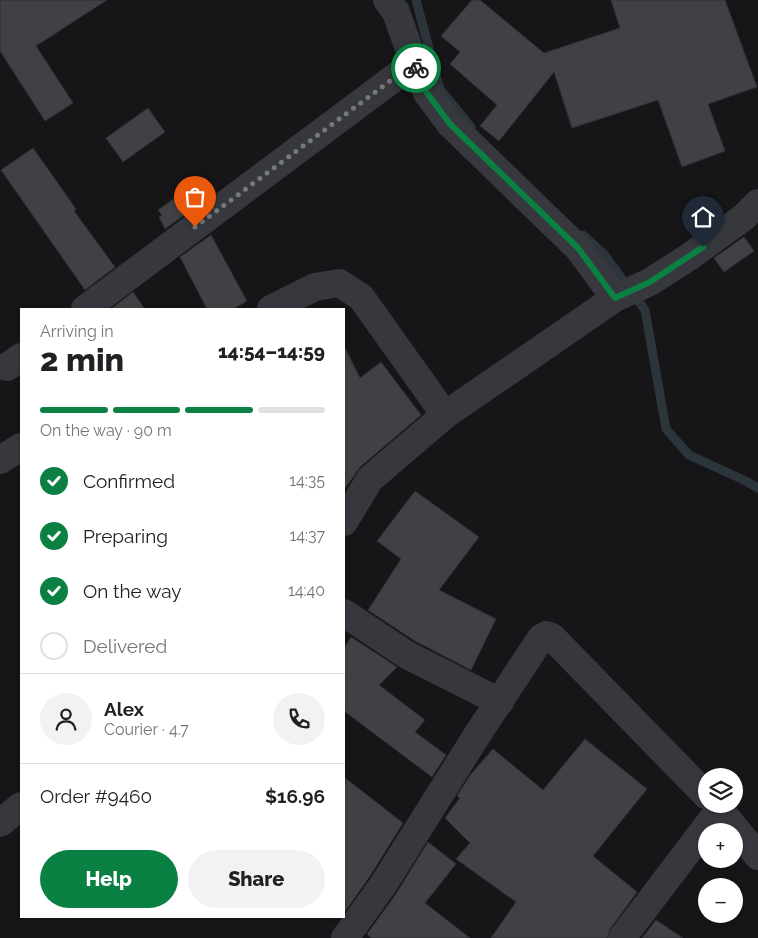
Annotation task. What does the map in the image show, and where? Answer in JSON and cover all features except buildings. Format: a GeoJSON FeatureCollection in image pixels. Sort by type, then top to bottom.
{"type":"FeatureCollection","features":[{"type":"Feature","properties":{"kind":"street"},"geometry":{"type":"LineString","coordinates":[[399,4],[414,63],[427,93],[450,124],[578,248],[615,298]]}},
{"type":"Feature","properties":{"kind":"street"},"geometry":{"type":"LineString","coordinates":[[86,308],[414,63]]}},
{"type":"Feature","properties":{"kind":"street"},"geometry":{"type":"LineString","coordinates":[[345,520],[370,479],[445,415],[615,298],[650,282],[689,257],[744,217],[758,203]]}},
{"type":"Feature","properties":{"kind":"street"},"geometry":{"type":"LineString","coordinates":[[273,308],[315,287],[339,283],[362,297],[445,415]]}},
{"type":"Feature","properties":{"kind":"street"},"geometry":{"type":"LineString","coordinates":[[0,460],[20,447]]}},
{"type":"Feature","properties":{"kind":"street"},"geometry":{"type":"LineString","coordinates":[[345,614],[407,655],[500,702]]}},
{"type":"Feature","properties":{"kind":"street"},"geometry":{"type":"LineString","coordinates":[[345,938],[383,885],[541,638],[546,635],[552,637],[698,786]]}},
{"type":"Feature","properties":{"kind":"street"},"geometry":{"type":"LineString","coordinates":[[0,823],[20,807]]}},
{"type":"Feature","properties":{"kind":"street"},"geometry":{"type":"LineString","coordinates":[[622,938],[707,813]]}},
{"type":"Feature","properties":{"kind":"street"},"geometry":{"type":"LineString","coordinates":[[723,813],[758,856]]}},
{"type":"Feature","properties":{"kind":"waterway"},"geometry":{"type":"LineString","coordinates":[[416,0],[440,89],[471,127]]}},
{"type":"Feature","properties":{"kind":"waterway"},"geometry":{"type":"LineString","coordinates":[[583,235],[603,253],[645,310],[666,429],[689,455],[758,488]]}},
{"type":"Feature","properties":{"kind":"way so far"},"geometry":{"type":"LineString","coordinates":[[195,227],[414,63],[416,68]]}},
{"type":"Feature","properties":{"kind":"route"},"geometry":{"type":"LineString","coordinates":[[416,68],[427,93],[450,124],[578,248],[615,298],[650,282],[703,247]]}}]}
